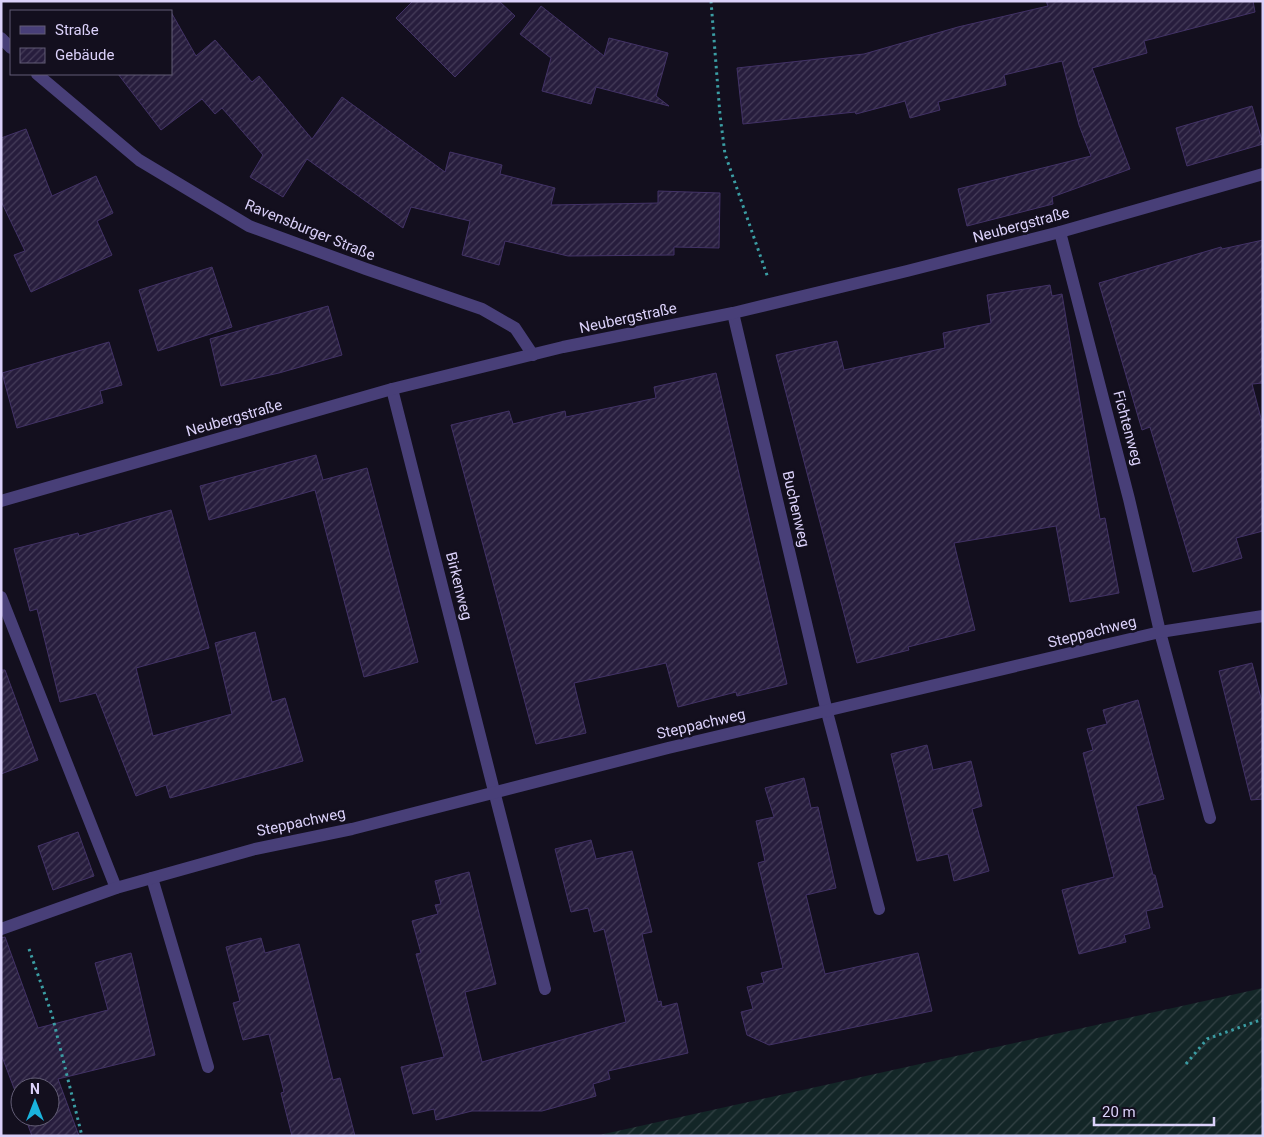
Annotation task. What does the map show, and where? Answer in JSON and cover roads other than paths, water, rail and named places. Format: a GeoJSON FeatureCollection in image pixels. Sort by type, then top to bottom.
{"type":"FeatureCollection","features":[{"type":"Feature","properties":{"kind":"street"},"geometry":{"type":"LineString","coordinates":[[1,38],[10,47]]}},
{"type":"Feature","properties":{"kind":"street","name":"Ravensburger Straße"},"geometry":{"type":"LineString","coordinates":[[39,75],[139,160],[249,226],[482,309],[515,328],[533,355]]}},
{"type":"Feature","properties":{"kind":"street","name":"Neubergstraße"},"geometry":{"type":"LineString","coordinates":[[1,501],[392,389],[533,355],[733,313],[1060,232],[1263,174]]}},
{"type":"Feature","properties":{"kind":"street","name":"Fichtenweg"},"geometry":{"type":"LineString","coordinates":[[1060,232],[1129,499],[1160,632]]}},
{"type":"Feature","properties":{"kind":"street","name":"Buchenweg"},"geometry":{"type":"LineString","coordinates":[[733,313],[827,712]]}},
{"type":"Feature","properties":{"kind":"street","name":"Birkenweg"},"geometry":{"type":"LineString","coordinates":[[392,389],[494,791]]}},
{"type":"Feature","properties":{"kind":"street"},"geometry":{"type":"LineString","coordinates":[[1,597],[116,888]]}},
{"type":"Feature","properties":{"kind":"street","name":"Steppachweg"},"geometry":{"type":"LineString","coordinates":[[1,929],[116,888],[255,849],[352,829],[494,791],[1160,632],[1263,616]]}},
{"type":"Feature","properties":{"kind":"street","name":"Steppachweg"},"geometry":{"type":"LineString","coordinates":[[1160,632],[1210,818]]}},
{"type":"Feature","properties":{"kind":"street"},"geometry":{"type":"LineString","coordinates":[[827,712],[879,909]]}},
{"type":"Feature","properties":{"kind":"street"},"geometry":{"type":"LineString","coordinates":[[494,791],[545,989]]}},
{"type":"Feature","properties":{"kind":"street"},"geometry":{"type":"LineString","coordinates":[[152,878],[208,1066]]}}]}
